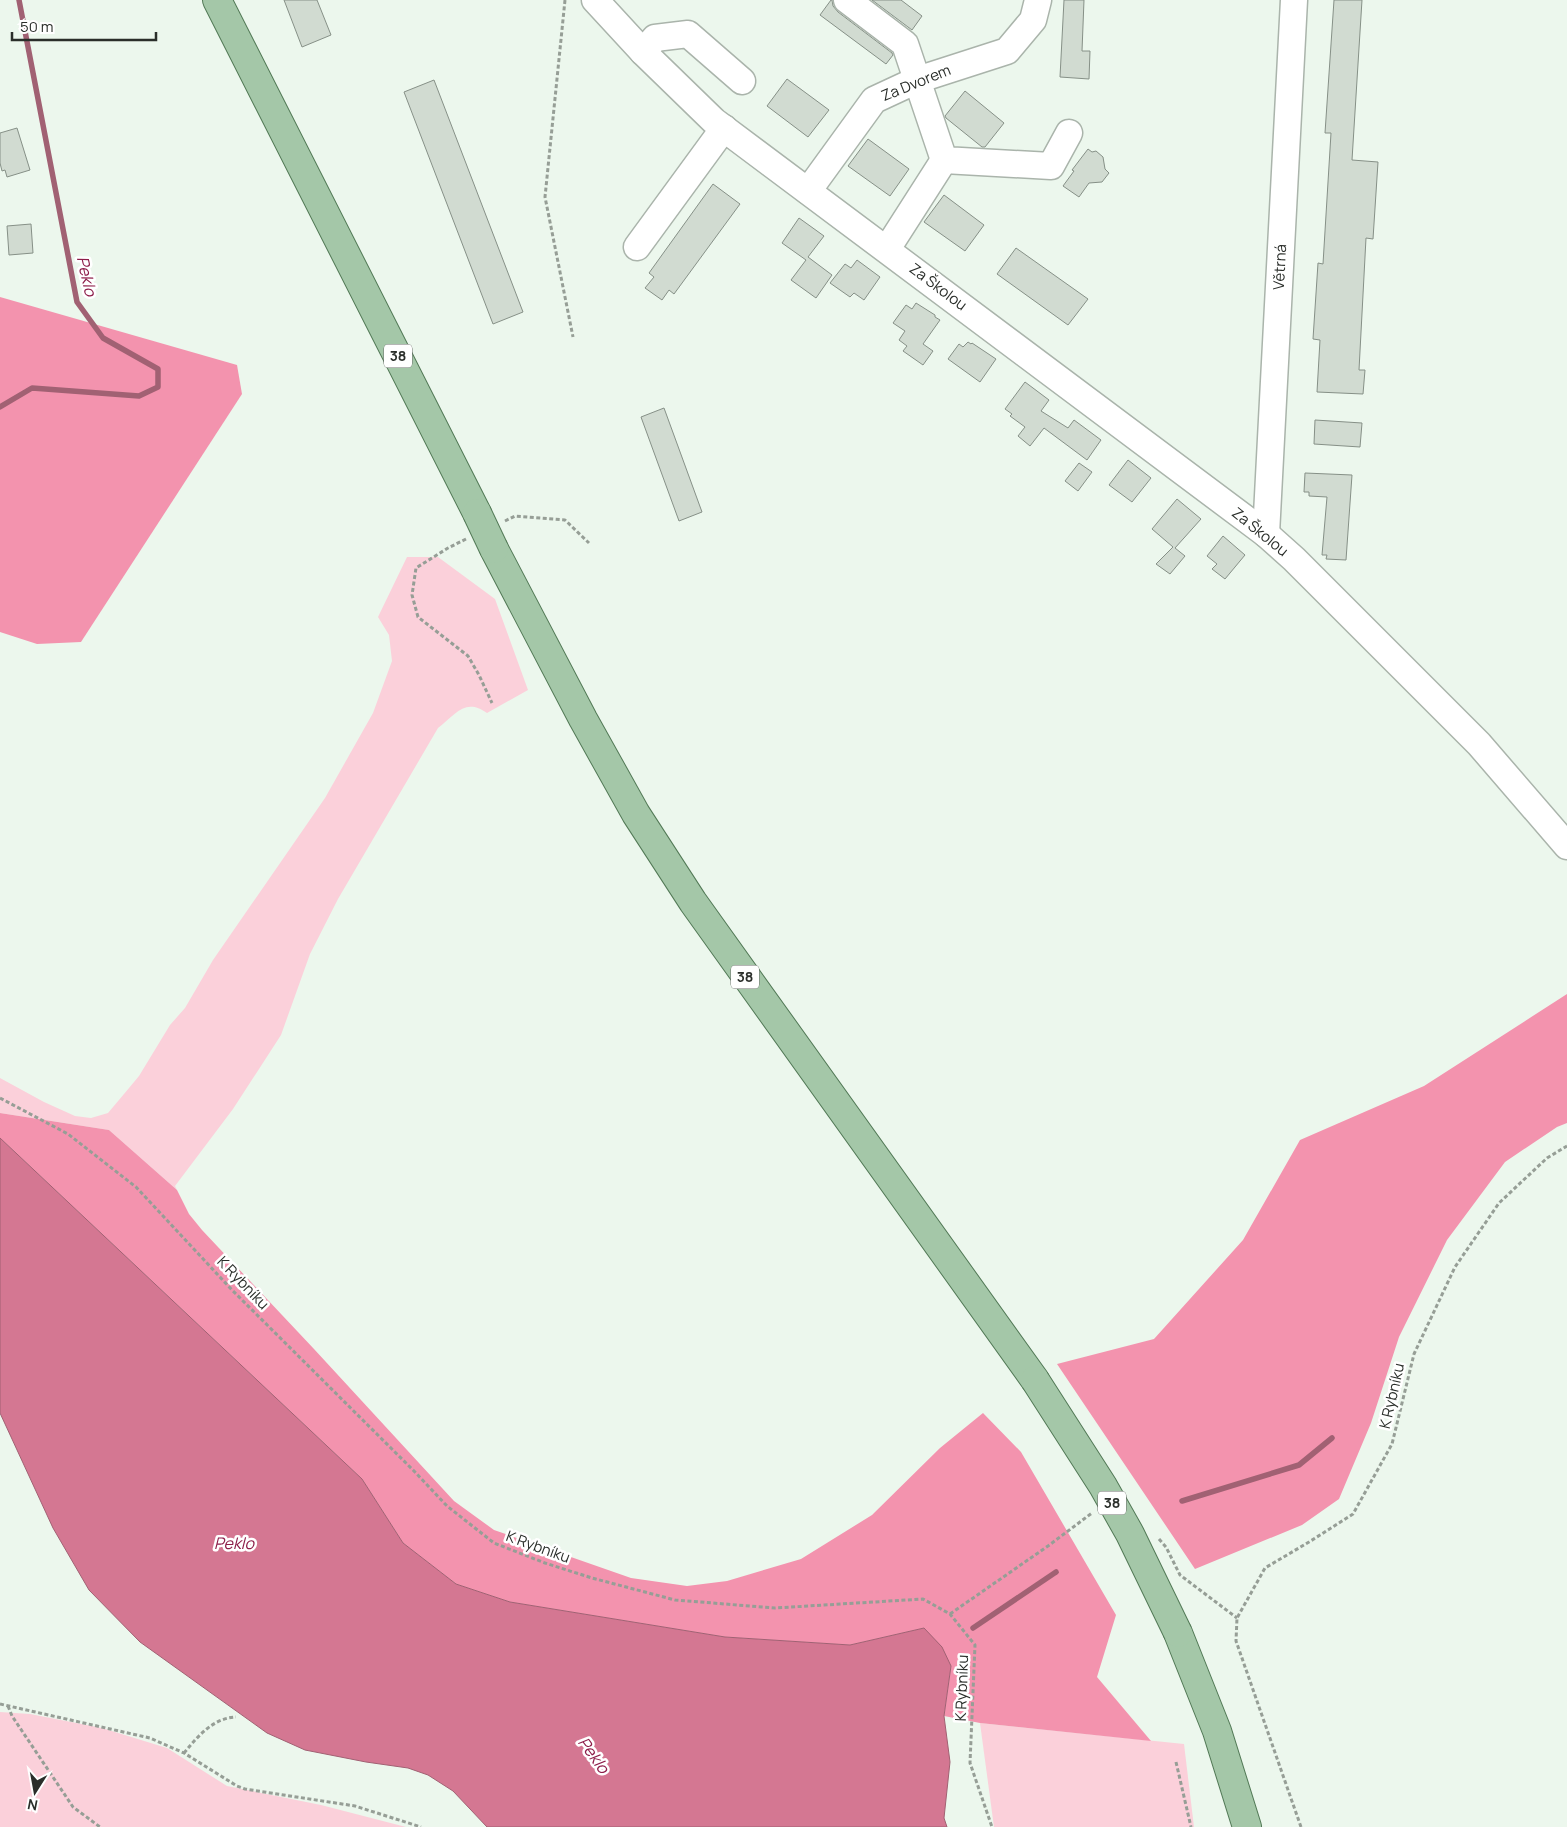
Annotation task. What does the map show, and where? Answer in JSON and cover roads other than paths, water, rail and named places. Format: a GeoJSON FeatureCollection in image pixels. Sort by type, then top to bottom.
{"type":"FeatureCollection","features":[{"type":"Feature","properties":{"kind":"main road","name":"38"},"geometry":{"type":"LineString","coordinates":[[217,0],[486,530],[584,719],[636,814],[747,980],[1035,1380],[1077,1444],[1125,1526],[1178,1633],[1217,1732],[1246,1827]]}},
{"type":"Feature","properties":{"kind":"street","name":"Za Školou"},"geometry":{"type":"LineString","coordinates":[[595,0],[643,52],[714,121],[1266,534],[1294,559],[1479,744],[1567,846]]}},
{"type":"Feature","properties":{"kind":"street"},"geometry":{"type":"LineString","coordinates":[[847,0],[905,44],[944,160]]}},
{"type":"Feature","properties":{"kind":"street","name":"Za Dvorem"},"geometry":{"type":"LineString","coordinates":[[808,191],[874,100],[918,80],[1007,51],[1033,20],[1038,0]]}},
{"type":"Feature","properties":{"kind":"street","name":"Větrná"},"geometry":{"type":"LineString","coordinates":[[1266,534],[1294,0]]}},
{"type":"Feature","properties":{"kind":"street"},"geometry":{"type":"LineString","coordinates":[[643,52],[655,38],[688,34],[742,80]]}},
{"type":"Feature","properties":{"kind":"street"},"geometry":{"type":"LineString","coordinates":[[637,247],[724,128]]}},
{"type":"Feature","properties":{"kind":"street"},"geometry":{"type":"LineString","coordinates":[[944,160],[1051,166],[1068,133]]}},
{"type":"Feature","properties":{"kind":"street"},"geometry":{"type":"LineString","coordinates":[[887,249],[944,160]]}},
{"type":"Feature","properties":{"kind":"water","name":"Peklo"},"geometry":{"type":"Polygon","coordinates":[[[0,1138],[362,1479],[403,1543],[456,1584],[510,1602],[725,1637],[850,1645],[924,1628],[942,1647],[951,1666],[944,1716],[950,1762],[944,1818],[947,1827],[487,1827],[453,1791],[428,1775],[408,1768],[305,1750],[267,1733],[140,1642],[89,1590],[53,1528],[0,1413],[0,1138]]]}},
{"type":"Feature","properties":{"kind":"waterway","name":"Peklo"},"geometry":{"type":"LineString","coordinates":[[0,407],[32,388],[139,396],[158,387],[158,369],[103,338],[77,302],[19,0]]}},
{"type":"Feature","properties":{"kind":"waterway"},"geometry":{"type":"LineString","coordinates":[[1182,1501],[1299,1465],[1332,1438]]}},
{"type":"Feature","properties":{"kind":"waterway"},"geometry":{"type":"LineString","coordinates":[[973,1628],[1056,1572]]}}]}
